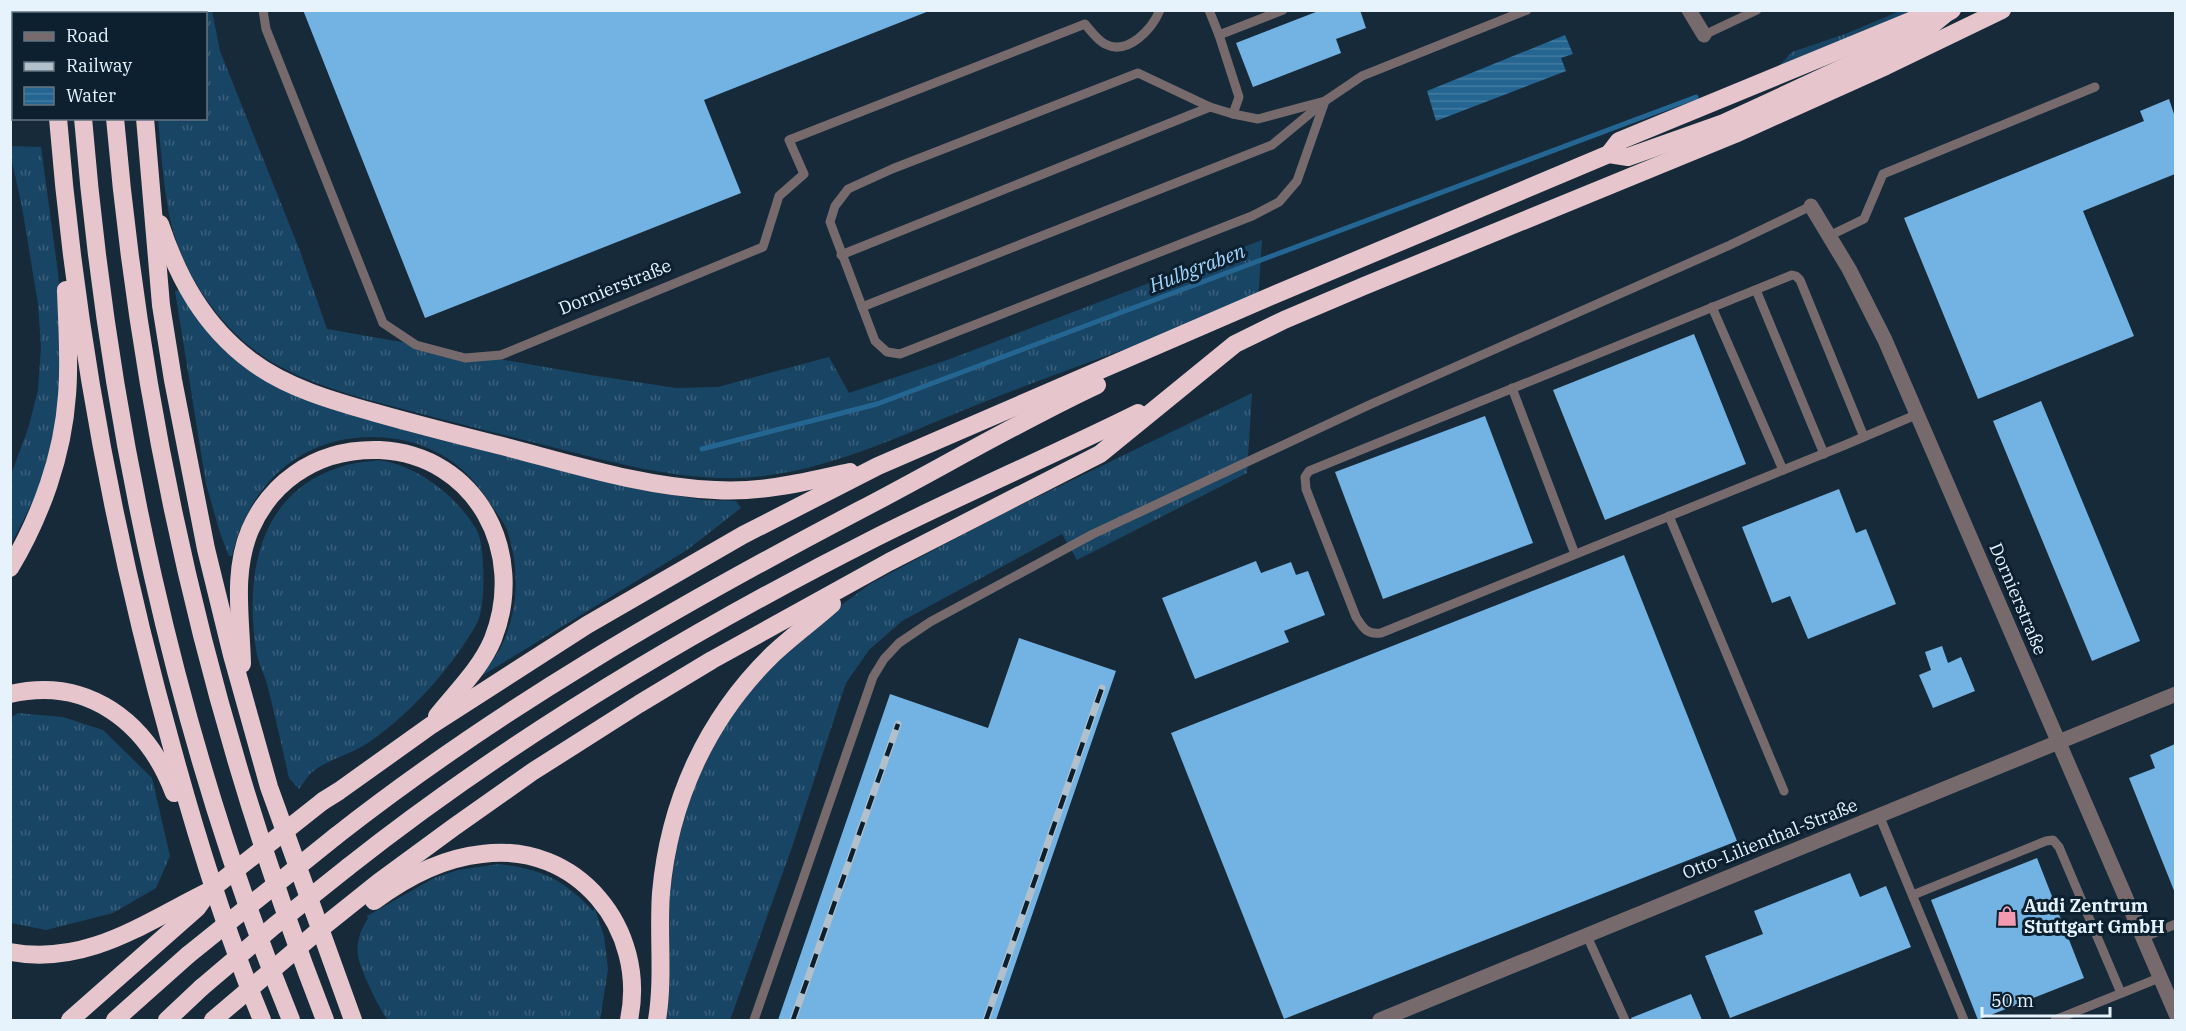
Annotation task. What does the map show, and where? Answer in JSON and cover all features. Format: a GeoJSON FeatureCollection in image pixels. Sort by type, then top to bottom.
{"type":"FeatureCollection","features":[{"type":"Feature","properties":{"kind":"highway"},"geometry":{"type":"LineString","coordinates":[[212,1020],[331,922],[355,913],[362,903],[454,827],[581,740],[712,660],[1100,453],[1235,344],[1284,320],[2002,10]]}},
{"type":"Feature","properties":{"kind":"highway"},"geometry":{"type":"LineString","coordinates":[[1787,103],[1927,29],[1949,12]]}},
{"type":"Feature","properties":{"kind":"highway"},"geometry":{"type":"LineString","coordinates":[[10,952],[42,955],[80,950],[197,908],[209,891],[323,801],[430,726],[647,589],[743,535],[878,466],[1269,297],[1609,154],[1619,141],[1920,17],[1949,12]]}},
{"type":"Feature","properties":{"kind":"highway"},"geometry":{"type":"LineString","coordinates":[[10,568],[26,540],[43,500],[53,471],[65,418],[68,374],[66,222],[58,120]]}},
{"type":"Feature","properties":{"kind":"highway"},"geometry":{"type":"LineString","coordinates":[[83,120],[97,249],[111,349],[129,460],[154,579],[179,678],[219,814],[254,921],[291,1020]]}},
{"type":"Feature","properties":{"kind":"highway"},"geometry":{"type":"LineString","coordinates":[[115,120],[127,236],[144,358],[187,581],[215,691],[250,810],[325,1020]]}},
{"type":"Feature","properties":{"kind":"highway"},"geometry":{"type":"LineString","coordinates":[[145,120],[157,269],[177,400],[206,549],[269,787],[353,1020]]}},
{"type":"Feature","properties":{"kind":"highway"},"geometry":{"type":"LineString","coordinates":[[1609,154],[1628,157],[1730,129]]}},
{"type":"Feature","properties":{"kind":"highway"},"geometry":{"type":"LineString","coordinates":[[153,202],[174,263],[199,309],[216,330],[252,362],[305,390],[410,423],[599,471],[686,487],[755,490],[878,466]]}},
{"type":"Feature","properties":{"kind":"highway"},"geometry":{"type":"LineString","coordinates":[[66,222],[105,471],[147,657],[225,923],[262,1020]]}},
{"type":"Feature","properties":{"kind":"highway"},"geometry":{"type":"LineString","coordinates":[[115,1020],[188,956],[336,836],[502,716],[659,619],[1044,410],[1180,345],[1269,297]]}},
{"type":"Feature","properties":{"kind":"highway"},"geometry":{"type":"LineString","coordinates":[[167,1020],[201,988],[348,867],[447,792],[640,667],[718,622],[878,537],[1163,401]]}},
{"type":"Feature","properties":{"kind":"highway"},"geometry":{"type":"LineString","coordinates":[[242,690],[239,578],[243,552],[258,514],[271,496],[307,465],[333,455],[362,449],[396,451],[424,459],[442,469],[474,497],[495,529],[503,560],[502,610],[492,640],[474,671],[430,726]]}},
{"type":"Feature","properties":{"kind":"highway"},"geometry":{"type":"LineString","coordinates":[[657,1020],[661,988],[661,894],[666,854],[678,807],[696,760],[720,717],[753,675],[793,636],[862,578]]}},
{"type":"Feature","properties":{"kind":"highway"},"geometry":{"type":"LineString","coordinates":[[10,694],[36,690],[68,692],[83,696],[112,710],[141,735],[153,750],[200,844]]}},
{"type":"Feature","properties":{"kind":"highway"},"geometry":{"type":"LineString","coordinates":[[362,903],[425,870],[465,856],[482,853],[515,853],[551,863],[585,884],[610,913],[620,931],[628,953],[632,975],[629,1020]]}},
{"type":"Feature","properties":{"kind":"highway"},"geometry":{"type":"LineString","coordinates":[[70,1020],[174,917]]}},
{"type":"Feature","properties":{"kind":"street"},"geometry":{"type":"LineString","coordinates":[[1689,10],[1704,35]]}},
{"type":"Feature","properties":{"kind":"street","name":"Dornierstraße"},"geometry":{"type":"LineString","coordinates":[[1811,206],[1849,269],[1885,340],[2175,1014]]}},
{"type":"Feature","properties":{"kind":"street","name":"Otto-Lilienthal-Straße"},"geometry":{"type":"LineString","coordinates":[[1380,1020],[2175,694]]}},
{"type":"Feature","properties":{"kind":"lane","name":"Dornierstraße"},"geometry":{"type":"LineString","coordinates":[[263,10],[266,29],[383,323],[416,345],[465,358],[501,355],[763,247],[779,196],[804,174],[789,140],[1085,24],[1107,46],[1134,42],[1147,31],[1160,10]]}},
{"type":"Feature","properties":{"kind":"lane"},"geometry":{"type":"LineString","coordinates":[[1209,10],[1239,97],[1233,114]]}},
{"type":"Feature","properties":{"kind":"lane"},"geometry":{"type":"LineString","coordinates":[[1219,35],[1283,10]]}},
{"type":"Feature","properties":{"kind":"lane"},"geometry":{"type":"LineString","coordinates":[[1704,35],[1757,10]]}},
{"type":"Feature","properties":{"kind":"lane"},"geometry":{"type":"LineString","coordinates":[[862,307],[1272,145],[1325,101],[1362,76],[1526,11]]}},
{"type":"Feature","properties":{"kind":"lane"},"geometry":{"type":"LineString","coordinates":[[1138,73],[1210,107],[1258,119],[1325,101],[1297,182],[1279,202],[1252,216],[900,354],[886,352],[875,341],[830,222],[835,206],[848,189],[892,169],[1138,73]]}},
{"type":"Feature","properties":{"kind":"lane"},"geometry":{"type":"LineString","coordinates":[[1829,236],[1864,219],[1883,174],[2095,87]]}},
{"type":"Feature","properties":{"kind":"lane"},"geometry":{"type":"LineString","coordinates":[[841,255],[1210,107]]}},
{"type":"Feature","properties":{"kind":"lane"},"geometry":{"type":"LineString","coordinates":[[754,1020],[873,677],[884,659],[899,643],[980,593],[1093,534],[1369,405],[1730,245],[1811,206]]}},
{"type":"Feature","properties":{"kind":"lane"},"geometry":{"type":"LineString","coordinates":[[1864,437],[1800,280],[1792,275],[1309,471],[1305,477],[1306,489],[1356,617],[1365,630],[1373,634],[1381,633],[1864,437],[1918,414]]}},
{"type":"Feature","properties":{"kind":"lane"},"geometry":{"type":"LineString","coordinates":[[1756,290],[1824,453]]}},
{"type":"Feature","properties":{"kind":"lane"},"geometry":{"type":"LineString","coordinates":[[1712,307],[1783,470]]}},
{"type":"Feature","properties":{"kind":"lane"},"geometry":{"type":"LineString","coordinates":[[1512,388],[1575,554]]}},
{"type":"Feature","properties":{"kind":"lane"},"geometry":{"type":"LineString","coordinates":[[1669,516],[1784,791]]}},
{"type":"Feature","properties":{"kind":"lane"},"geometry":{"type":"LineString","coordinates":[[1880,815],[1964,1020]]}},
{"type":"Feature","properties":{"kind":"lane"},"geometry":{"type":"LineString","coordinates":[[1913,895],[2053,840],[2059,848],[2121,993]]}},
{"type":"Feature","properties":{"kind":"lane"},"geometry":{"type":"LineString","coordinates":[[2142,938],[2175,924]]}},
{"type":"Feature","properties":{"kind":"lane"},"geometry":{"type":"LineString","coordinates":[[1587,936],[1625,1020]]}},
{"type":"Feature","properties":{"kind":"lane"},"geometry":{"type":"LineString","coordinates":[[2055,1020],[2159,978]]}},
{"type":"Feature","properties":{"kind":"green space"},"geometry":{"type":"Polygon","coordinates":[[[11,10],[29,11],[12,12],[11,92],[11,10]]]}},
{"type":"Feature","properties":{"kind":"green space"},"geometry":{"type":"Polygon","coordinates":[[[212,11],[220,51],[300,251],[327,329],[676,388],[718,387],[829,357],[849,393],[950,359],[1262,240],[1258,301],[1022,387],[868,449],[836,460],[773,475],[717,478],[647,469],[412,412],[332,389],[279,366],[259,354],[241,339],[208,302],[195,281],[175,237],[165,190],[158,120],[207,120],[207,12],[152,12],[212,11]]]}},
{"type":"Feature","properties":{"kind":"green space"},"geometry":{"type":"Polygon","coordinates":[[[1900,11],[1942,11],[1798,77],[1784,77],[1779,66],[1792,52],[1845,34],[1900,11]]]}},
{"type":"Feature","properties":{"kind":"green space"},"geometry":{"type":"Polygon","coordinates":[[[11,146],[41,147],[58,273],[64,347],[56,427],[38,492],[11,544],[10,477],[28,429],[38,390],[41,347],[38,304],[11,157],[11,146]]]}},
{"type":"Feature","properties":{"kind":"green space"},"geometry":{"type":"Polygon","coordinates":[[[179,290],[206,331],[243,364],[643,490],[703,500],[736,501],[741,508],[687,550],[478,678],[498,653],[511,620],[516,575],[511,545],[503,523],[475,482],[457,465],[426,447],[391,438],[372,437],[346,439],[300,456],[281,470],[264,488],[250,508],[232,556],[229,556],[206,484],[175,291],[179,290]]]}},
{"type":"Feature","properties":{"kind":"green space"},"geometry":{"type":"Polygon","coordinates":[[[1252,393],[1247,473],[1077,560],[1062,534],[902,621],[869,650],[846,683],[792,847],[730,1020],[667,1020],[670,983],[670,894],[677,843],[686,809],[694,786],[721,730],[762,676],[828,615],[870,584],[994,518],[1252,393]]]}},
{"type":"Feature","properties":{"kind":"green space"},"geometry":{"type":"Polygon","coordinates":[[[378,460],[405,467],[430,481],[453,500],[471,521],[477,532],[482,552],[484,578],[480,615],[455,657],[411,707],[363,746],[315,770],[299,789],[289,778],[267,684],[256,650],[253,590],[257,561],[265,535],[278,511],[296,491],[321,475],[351,464],[378,460]]]}},
{"type":"Feature","properties":{"kind":"green space"},"geometry":{"type":"Polygon","coordinates":[[[18,713],[63,717],[103,730],[152,778],[170,856],[156,888],[113,913],[46,930],[11,923],[10,718],[18,713]]]}},
{"type":"Feature","properties":{"kind":"green space"},"geometry":{"type":"Polygon","coordinates":[[[499,864],[527,869],[551,877],[572,891],[593,911],[595,909],[604,936],[608,969],[600,1020],[388,1020],[370,989],[358,955],[358,941],[368,919],[367,916],[434,878],[458,870],[499,864]]]}},
{"type":"Feature","properties":{"kind":"water"},"geometry":{"type":"Polygon","coordinates":[[[1565,35],[1573,54],[1561,58],[1566,71],[1436,121],[1427,91],[1565,35]]]}},
{"type":"Feature","properties":{"kind":"building"},"geometry":{"type":"Polygon","coordinates":[[[303,10],[929,11],[704,100],[741,193],[425,318],[303,10]]]}},
{"type":"Feature","properties":{"kind":"building"},"geometry":{"type":"Polygon","coordinates":[[[1321,10],[1360,10],[1366,28],[1336,39],[1341,53],[1253,87],[1236,43],[1321,10]]]}},
{"type":"Feature","properties":{"kind":"building"},"geometry":{"type":"Polygon","coordinates":[[[2169,99],[2175,117],[2175,174],[2083,211],[2134,336],[1978,399],[1904,218],[2144,121],[2140,111],[2169,99]]]}},
{"type":"Feature","properties":{"kind":"building"},"geometry":{"type":"Polygon","coordinates":[[[1694,334],[1746,464],[1605,520],[1553,390],[1694,334]]]}},
{"type":"Feature","properties":{"kind":"building"},"geometry":{"type":"Polygon","coordinates":[[[2041,401],[2140,641],[2092,661],[1993,421],[2041,401]]]}},
{"type":"Feature","properties":{"kind":"building"},"geometry":{"type":"Polygon","coordinates":[[[1485,416],[1533,543],[1383,599],[1335,472],[1485,416]]]}},
{"type":"Feature","properties":{"kind":"building"},"geometry":{"type":"Polygon","coordinates":[[[1839,489],[1856,533],[1866,529],[1896,604],[1808,639],[1790,596],[1772,603],[1742,527],[1839,489]]]}},
{"type":"Feature","properties":{"kind":"building"},"geometry":{"type":"Polygon","coordinates":[[[1624,555],[1737,841],[1284,1019],[1171,733],[1624,555]]]}},
{"type":"Feature","properties":{"kind":"building"},"geometry":{"type":"Polygon","coordinates":[[[1256,561],[1261,573],[1291,562],[1296,575],[1308,571],[1325,615],[1284,631],[1289,642],[1195,679],[1162,598],[1256,561]]]}},
{"type":"Feature","properties":{"kind":"building"},"geometry":{"type":"Polygon","coordinates":[[[1019,638],[1116,671],[996,1020],[778,1020],[890,694],[988,728],[1019,638]]]}},
{"type":"Feature","properties":{"kind":"building"},"geometry":{"type":"Polygon","coordinates":[[[1942,646],[1948,663],[1961,657],[1975,691],[1933,708],[1919,675],[1931,670],[1925,652],[1942,646]]]}},
{"type":"Feature","properties":{"kind":"building"},"geometry":{"type":"Polygon","coordinates":[[[2175,744],[2175,893],[2129,778],[2155,768],[2150,755],[2175,744]]]}},
{"type":"Feature","properties":{"kind":"building"},"geometry":{"type":"Polygon","coordinates":[[[2037,858],[2084,978],[1978,1020],[1931,900],[2037,858]]]}},
{"type":"Feature","properties":{"kind":"building"},"geometry":{"type":"Polygon","coordinates":[[[1850,873],[1860,897],[1886,886],[1911,947],[1730,1018],[1705,956],[1763,934],[1754,911],[1850,873]]]}},
{"type":"Feature","properties":{"kind":"building"},"geometry":{"type":"Polygon","coordinates":[[[1691,994],[1702,1020],[1632,1020],[1631,1018],[1691,994]]]}},
{"type":"Feature","properties":{"kind":"waterway","name":"Hulbgraben"},"geometry":{"type":"LineString","coordinates":[[702,449],[877,404],[1696,97]]}},
{"type":"Feature","properties":{"kind":"railway"},"geometry":{"type":"LineString","coordinates":[[986,1020],[1102,688]]}},
{"type":"Feature","properties":{"kind":"railway"},"geometry":{"type":"LineString","coordinates":[[793,1020],[898,724]]}},
{"type":"Feature","properties":{"kind":"place","name":"Audi Zentrum Stuttgart GmbH"},"geometry":{"type":"Point","coordinates":[2007,916]}}]}
